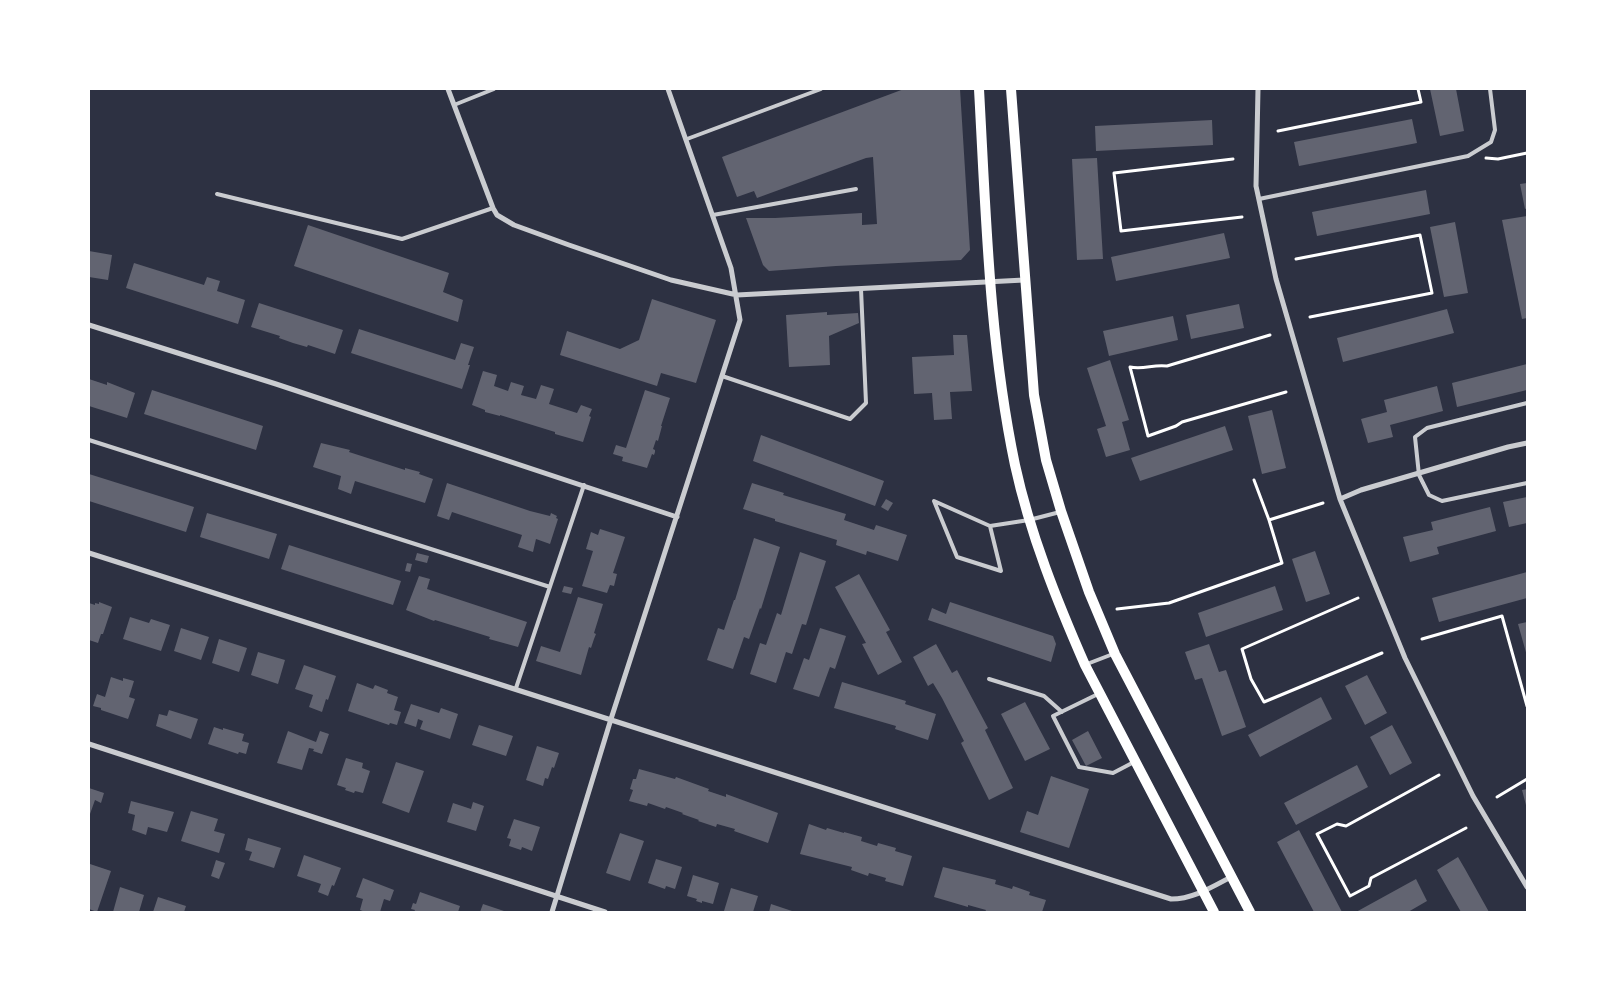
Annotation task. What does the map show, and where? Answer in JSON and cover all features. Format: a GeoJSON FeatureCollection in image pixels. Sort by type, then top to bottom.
{"type":"FeatureCollection","features":[{"type":"Feature","properties":{"kind":"main road"},"geometry":{"type":"LineString","coordinates":[[979,89],[990,282],[1002,399],[1015,466],[1030,520],[1068,625],[1085,665],[1214,912]]}},
{"type":"Feature","properties":{"kind":"main road"},"geometry":{"type":"LineString","coordinates":[[1011,89],[1034,395],[1046,460],[1061,512],[1089,592],[1115,654],[1250,912]]}},
{"type":"Feature","properties":{"kind":"street"},"geometry":{"type":"LineString","coordinates":[[448,89],[497,215],[514,225],[671,280],[737,295],[1024,280]]}},
{"type":"Feature","properties":{"kind":"street"},"geometry":{"type":"LineString","coordinates":[[552,912],[611,719],[740,320],[731,268],[668,89]]}},
{"type":"Feature","properties":{"kind":"street"},"geometry":{"type":"LineString","coordinates":[[1258,89],[1256,181],[1259,199],[1276,279],[1340,498],[1405,658],[1476,801],[1527,887]]}},
{"type":"Feature","properties":{"kind":"street"},"geometry":{"type":"LineString","coordinates":[[89,325],[677,517]]}},
{"type":"Feature","properties":{"kind":"street"},"geometry":{"type":"LineString","coordinates":[[1340,498],[1508,447],[1527,443]]}},
{"type":"Feature","properties":{"kind":"street"},"geometry":{"type":"LineString","coordinates":[[89,553],[516,688],[1159,896],[1182,899],[1231,877]]}},
{"type":"Feature","properties":{"kind":"street"},"geometry":{"type":"LineString","coordinates":[[89,744],[557,898],[605,912]]}},
{"type":"Feature","properties":{"kind":"lane"},"geometry":{"type":"LineString","coordinates":[[454,105],[494,89]]}},
{"type":"Feature","properties":{"kind":"lane"},"geometry":{"type":"LineString","coordinates":[[687,139],[821,89]]}},
{"type":"Feature","properties":{"kind":"lane"},"geometry":{"type":"LineString","coordinates":[[1259,199],[1468,156],[1491,142],[1494,130],[1490,89]]}},
{"type":"Feature","properties":{"kind":"lane"},"geometry":{"type":"LineString","coordinates":[[713,215],[856,189]]}},
{"type":"Feature","properties":{"kind":"lane"},"geometry":{"type":"LineString","coordinates":[[217,194],[402,239],[493,208]]}},
{"type":"Feature","properties":{"kind":"lane"},"geometry":{"type":"LineString","coordinates":[[722,376],[850,419],[866,403],[861,289]]}},
{"type":"Feature","properties":{"kind":"lane"},"geometry":{"type":"LineString","coordinates":[[1527,403],[1427,428],[1415,437],[1418,475],[1429,495],[1442,501],[1527,483]]}},
{"type":"Feature","properties":{"kind":"lane"},"geometry":{"type":"LineString","coordinates":[[89,440],[550,588]]}},
{"type":"Feature","properties":{"kind":"lane"},"geometry":{"type":"LineString","coordinates":[[516,688],[584,486]]}},
{"type":"Feature","properties":{"kind":"lane"},"geometry":{"type":"LineString","coordinates":[[990,526],[1001,572],[958,557],[934,500],[990,526],[1030,520],[1061,512]]}},
{"type":"Feature","properties":{"kind":"lane"},"geometry":{"type":"LineString","coordinates":[[1085,665],[1115,654]]}},
{"type":"Feature","properties":{"kind":"lane"},"geometry":{"type":"LineString","coordinates":[[990,679],[1044,696],[1062,712]]}},
{"type":"Feature","properties":{"kind":"lane"},"geometry":{"type":"LineString","coordinates":[[1100,693],[1053,716],[1079,766],[1113,773],[1136,760]]}},
{"type":"Feature","properties":{"kind":"path"},"geometry":{"type":"LineString","coordinates":[[1278,131],[1420,102],[1418,89]]}},
{"type":"Feature","properties":{"kind":"path"},"geometry":{"type":"LineString","coordinates":[[1468,156],[1498,159],[1527,153]]}},
{"type":"Feature","properties":{"kind":"path"},"geometry":{"type":"LineString","coordinates":[[1233,159],[1114,173],[1121,231],[1242,217]]}},
{"type":"Feature","properties":{"kind":"path"},"geometry":{"type":"LineString","coordinates":[[1296,259],[1420,235],[1432,293],[1310,317]]}},
{"type":"Feature","properties":{"kind":"path"},"geometry":{"type":"LineString","coordinates":[[1270,335],[1167,366],[1158,365],[1142,370],[1130,367],[1148,436],[1182,422],[1286,392]]}},
{"type":"Feature","properties":{"kind":"path"},"geometry":{"type":"LineString","coordinates":[[1117,609],[1170,603],[1282,563],[1254,480]]}},
{"type":"Feature","properties":{"kind":"path"},"geometry":{"type":"LineString","coordinates":[[1268,520],[1323,503]]}},
{"type":"Feature","properties":{"kind":"path"},"geometry":{"type":"LineString","coordinates":[[1358,598],[1242,649],[1251,679],[1264,702],[1382,653]]}},
{"type":"Feature","properties":{"kind":"path"},"geometry":{"type":"LineString","coordinates":[[1422,639],[1502,616],[1527,706]]}},
{"type":"Feature","properties":{"kind":"path"},"geometry":{"type":"LineString","coordinates":[[1439,775],[1346,826],[1337,824],[1317,834],[1350,896],[1369,886],[1371,878],[1466,828]]}},
{"type":"Feature","properties":{"kind":"path"},"geometry":{"type":"LineString","coordinates":[[1497,797],[1527,779]]}},
{"type":"Feature","properties":{"kind":"building"},"geometry":{"type":"Polygon","coordinates":[[[904,89],[960,89],[970,250],[961,260],[769,271],[763,265],[746,218],[862,213],[862,225],[877,224],[873,157],[757,198],[754,191],[737,197],[722,157],[904,89]]]}},
{"type":"Feature","properties":{"kind":"building"},"geometry":{"type":"Polygon","coordinates":[[[1430,89],[1456,89],[1464,131],[1440,136],[1430,89]]]}},
{"type":"Feature","properties":{"kind":"building"},"geometry":{"type":"Polygon","coordinates":[[[1412,119],[1417,143],[1299,166],[1294,142],[1412,119]]]}},
{"type":"Feature","properties":{"kind":"building"},"geometry":{"type":"Polygon","coordinates":[[[1212,120],[1213,145],[1096,151],[1095,126],[1212,120]]]}},
{"type":"Feature","properties":{"kind":"building"},"geometry":{"type":"Polygon","coordinates":[[[1097,158],[1103,259],[1077,260],[1072,159],[1097,158]]]}},
{"type":"Feature","properties":{"kind":"building"},"geometry":{"type":"Polygon","coordinates":[[[1527,183],[1527,208],[1525,209],[1520,184],[1527,183]]]}},
{"type":"Feature","properties":{"kind":"building"},"geometry":{"type":"Polygon","coordinates":[[[1426,190],[1430,214],[1317,236],[1312,212],[1426,190]]]}},
{"type":"Feature","properties":{"kind":"building"},"geometry":{"type":"Polygon","coordinates":[[[1527,216],[1527,318],[1522,319],[1502,220],[1527,216]]]}},
{"type":"Feature","properties":{"kind":"building"},"geometry":{"type":"Polygon","coordinates":[[[1455,222],[1468,293],[1444,297],[1430,227],[1455,222]]]}},
{"type":"Feature","properties":{"kind":"building"},"geometry":{"type":"Polygon","coordinates":[[[308,225],[449,273],[443,292],[463,300],[458,322],[294,266],[308,225]]]}},
{"type":"Feature","properties":{"kind":"building"},"geometry":{"type":"Polygon","coordinates":[[[1224,233],[1230,258],[1116,281],[1111,257],[1224,233]]]}},
{"type":"Feature","properties":{"kind":"building"},"geometry":{"type":"Polygon","coordinates":[[[89,251],[112,255],[108,280],[89,277],[89,251]]]}},
{"type":"Feature","properties":{"kind":"building"},"geometry":{"type":"Polygon","coordinates":[[[134,263],[204,285],[207,277],[220,281],[217,291],[245,300],[238,324],[126,288],[134,263]]]}},
{"type":"Feature","properties":{"kind":"building"},"geometry":{"type":"Polygon","coordinates":[[[652,299],[716,320],[696,383],[661,373],[657,386],[560,355],[567,331],[620,349],[639,340],[652,299]]]}},
{"type":"Feature","properties":{"kind":"building"},"geometry":{"type":"Polygon","coordinates":[[[259,303],[343,330],[335,354],[308,345],[307,347],[293,343],[279,338],[280,336],[251,327],[259,303]]]}},
{"type":"Feature","properties":{"kind":"building"},"geometry":{"type":"Polygon","coordinates":[[[1239,304],[1244,328],[1191,339],[1186,315],[1239,304]]]}},
{"type":"Feature","properties":{"kind":"building"},"geometry":{"type":"Polygon","coordinates":[[[1447,309],[1454,333],[1343,362],[1337,338],[1447,309]]]}},
{"type":"Feature","properties":{"kind":"building"},"geometry":{"type":"Polygon","coordinates":[[[827,312],[827,315],[858,313],[859,323],[829,336],[830,365],[789,367],[786,315],[827,312]]]}},
{"type":"Feature","properties":{"kind":"building"},"geometry":{"type":"Polygon","coordinates":[[[1173,316],[1178,340],[1109,356],[1103,331],[1173,316]]]}},
{"type":"Feature","properties":{"kind":"building"},"geometry":{"type":"Polygon","coordinates":[[[359,329],[455,360],[461,343],[474,347],[462,389],[351,353],[359,329]]]}},
{"type":"Feature","properties":{"kind":"building"},"geometry":{"type":"Polygon","coordinates":[[[953,335],[967,335],[972,391],[950,392],[952,419],[934,420],[932,393],[914,394],[912,357],[954,355],[953,335]]]}},
{"type":"Feature","properties":{"kind":"building"},"geometry":{"type":"Polygon","coordinates":[[[1110,360],[1129,420],[1122,422],[1130,450],[1106,457],[1097,429],[1106,426],[1087,368],[1110,360]]]}},
{"type":"Feature","properties":{"kind":"building"},"geometry":{"type":"Polygon","coordinates":[[[1527,364],[1527,390],[1457,407],[1452,383],[1527,364]]]}},
{"type":"Feature","properties":{"kind":"building"},"geometry":{"type":"Polygon","coordinates":[[[483,371],[497,375],[494,386],[508,391],[511,382],[524,386],[521,395],[536,399],[541,385],[554,389],[549,404],[577,413],[581,405],[592,409],[583,442],[500,415],[485,412],[485,410],[472,405],[483,371]]]}},
{"type":"Feature","properties":{"kind":"building"},"geometry":{"type":"Polygon","coordinates":[[[89,379],[107,385],[107,382],[135,393],[127,418],[89,406],[89,379]]]}},
{"type":"Feature","properties":{"kind":"building"},"geometry":{"type":"Polygon","coordinates":[[[1437,386],[1443,411],[1390,425],[1393,437],[1368,443],[1361,419],[1387,412],[1384,400],[1437,386]]]}},
{"type":"Feature","properties":{"kind":"building"},"geometry":{"type":"Polygon","coordinates":[[[152,390],[263,426],[256,450],[144,414],[152,390]]]}},
{"type":"Feature","properties":{"kind":"building"},"geometry":{"type":"Polygon","coordinates":[[[645,390],[670,398],[658,441],[656,440],[653,449],[655,452],[654,455],[652,454],[647,468],[622,461],[623,457],[613,454],[616,445],[626,448],[645,390]]]}},
{"type":"Feature","properties":{"kind":"building"},"geometry":{"type":"Polygon","coordinates":[[[1272,410],[1286,468],[1262,474],[1248,416],[1272,410]]]}},
{"type":"Feature","properties":{"kind":"building"},"geometry":{"type":"Polygon","coordinates":[[[1225,426],[1233,450],[1140,481],[1131,458],[1225,426]]]}},
{"type":"Feature","properties":{"kind":"building"},"geometry":{"type":"Polygon","coordinates":[[[761,435],[884,481],[875,506],[753,461],[761,435]]]}},
{"type":"Feature","properties":{"kind":"building"},"geometry":{"type":"Polygon","coordinates":[[[321,443],[350,450],[349,452],[405,470],[405,468],[420,472],[419,474],[433,479],[425,503],[355,481],[351,494],[338,489],[341,476],[313,467],[321,443]]]}},
{"type":"Feature","properties":{"kind":"building"},"geometry":{"type":"Polygon","coordinates":[[[89,474],[194,507],[186,532],[89,501],[89,474]]]}},
{"type":"Feature","properties":{"kind":"building"},"geometry":{"type":"Polygon","coordinates":[[[447,483],[530,511],[550,516],[551,513],[557,516],[556,518],[558,519],[550,544],[536,539],[533,552],[518,547],[522,535],[452,512],[449,520],[437,516],[447,483]]]}},
{"type":"Feature","properties":{"kind":"building"},"geometry":{"type":"Polygon","coordinates":[[[752,483],[784,493],[783,495],[846,514],[844,520],[874,530],[876,525],[907,535],[898,561],[867,551],[866,555],[836,545],[837,540],[743,509],[752,483]]]}},
{"type":"Feature","properties":{"kind":"building"},"geometry":{"type":"Polygon","coordinates":[[[1527,497],[1527,523],[1509,527],[1503,502],[1527,497]]]}},
{"type":"Feature","properties":{"kind":"building"},"geometry":{"type":"Polygon","coordinates":[[[886,499],[893,503],[888,511],[881,507],[886,499]]]}},
{"type":"Feature","properties":{"kind":"building"},"geometry":{"type":"Polygon","coordinates":[[[1490,507],[1496,531],[1437,547],[1439,554],[1410,562],[1403,537],[1433,530],[1431,522],[1490,507]]]}},
{"type":"Feature","properties":{"kind":"building"},"geometry":{"type":"Polygon","coordinates":[[[207,513],[277,534],[269,559],[200,537],[207,513]]]}},
{"type":"Feature","properties":{"kind":"building"},"geometry":{"type":"Polygon","coordinates":[[[600,529],[625,537],[613,573],[617,574],[614,586],[610,585],[607,593],[582,586],[593,551],[586,549],[591,532],[598,535],[600,529]]]}},
{"type":"Feature","properties":{"kind":"building"},"geometry":{"type":"Polygon","coordinates":[[[754,538],[780,547],[761,609],[749,639],[744,637],[733,669],[707,660],[718,628],[724,630],[754,538]]]}},
{"type":"Feature","properties":{"kind":"building"},"geometry":{"type":"Polygon","coordinates":[[[289,545],[401,581],[393,605],[281,569],[289,545]]]}},
{"type":"Feature","properties":{"kind":"building"},"geometry":{"type":"Polygon","coordinates":[[[1315,551],[1330,594],[1306,602],[1292,559],[1315,551]]]}},
{"type":"Feature","properties":{"kind":"building"},"geometry":{"type":"Polygon","coordinates":[[[800,552],[826,561],[806,625],[802,624],[792,654],[786,652],[776,683],[750,674],[760,643],[766,645],[777,613],[781,615],[800,552]]]}},
{"type":"Feature","properties":{"kind":"building"},"geometry":{"type":"Polygon","coordinates":[[[417,553],[429,556],[427,563],[415,560],[417,553]]]}},
{"type":"Feature","properties":{"kind":"building"},"geometry":{"type":"Polygon","coordinates":[[[407,563],[412,564],[410,572],[405,571],[407,563]]]}},
{"type":"Feature","properties":{"kind":"building"},"geometry":{"type":"Polygon","coordinates":[[[1527,572],[1527,598],[1439,622],[1432,598],[1527,572]]]}},
{"type":"Feature","properties":{"kind":"building"},"geometry":{"type":"Polygon","coordinates":[[[859,574],[890,630],[886,632],[902,662],[878,675],[862,644],[866,643],[835,587],[859,574]]]}},
{"type":"Feature","properties":{"kind":"building"},"geometry":{"type":"Polygon","coordinates":[[[419,576],[430,579],[427,589],[527,622],[518,647],[434,621],[406,610],[419,576]]]}},
{"type":"Feature","properties":{"kind":"building"},"geometry":{"type":"Polygon","coordinates":[[[564,586],[573,588],[571,594],[562,592],[564,586]]]}},
{"type":"Feature","properties":{"kind":"building"},"geometry":{"type":"Polygon","coordinates":[[[1275,586],[1283,610],[1206,637],[1198,613],[1275,586]]]}},
{"type":"Feature","properties":{"kind":"building"},"geometry":{"type":"Polygon","coordinates":[[[578,597],[603,604],[594,633],[596,634],[591,648],[589,647],[581,675],[536,661],[541,646],[560,652],[578,597]]]}},
{"type":"Feature","properties":{"kind":"building"},"geometry":{"type":"Polygon","coordinates":[[[99,602],[112,607],[98,643],[89,640],[89,603],[95,605],[95,603],[99,604],[99,602]]]}},
{"type":"Feature","properties":{"kind":"building"},"geometry":{"type":"Polygon","coordinates":[[[950,602],[1053,636],[1056,644],[1051,662],[928,620],[932,608],[946,614],[950,602]]]}},
{"type":"Feature","properties":{"kind":"building"},"geometry":{"type":"Polygon","coordinates":[[[130,617],[149,623],[151,619],[170,625],[161,651],[123,639],[130,617]]]}},
{"type":"Feature","properties":{"kind":"building"},"geometry":{"type":"Polygon","coordinates":[[[1527,622],[1527,656],[1518,624],[1527,622]]]}},
{"type":"Feature","properties":{"kind":"building"},"geometry":{"type":"Polygon","coordinates":[[[181,628],[209,637],[201,660],[174,651],[181,628]]]}},
{"type":"Feature","properties":{"kind":"building"},"geometry":{"type":"Polygon","coordinates":[[[820,628],[846,636],[835,669],[830,667],[819,697],[793,689],[804,658],[809,660],[820,628]]]}},
{"type":"Feature","properties":{"kind":"building"},"geometry":{"type":"Polygon","coordinates":[[[219,639],[247,648],[239,672],[212,663],[219,639]]]}},
{"type":"Feature","properties":{"kind":"building"},"geometry":{"type":"Polygon","coordinates":[[[936,644],[952,673],[957,670],[988,728],[985,730],[1013,788],[989,800],[961,743],[964,741],[942,698],[933,683],[928,686],[913,657],[936,644]]]}},
{"type":"Feature","properties":{"kind":"building"},"geometry":{"type":"Polygon","coordinates":[[[1209,644],[1219,672],[1226,670],[1246,727],[1222,736],[1202,678],[1195,680],[1185,652],[1209,644]]]}},
{"type":"Feature","properties":{"kind":"building"},"geometry":{"type":"Polygon","coordinates":[[[258,652],[285,660],[278,684],[251,675],[258,652]]]}},
{"type":"Feature","properties":{"kind":"building"},"geometry":{"type":"Polygon","coordinates":[[[304,665],[336,676],[322,712],[309,707],[313,695],[295,689],[304,665]]]}},
{"type":"Feature","properties":{"kind":"building"},"geometry":{"type":"Polygon","coordinates":[[[1367,675],[1387,713],[1365,725],[1345,686],[1367,675]]]}},
{"type":"Feature","properties":{"kind":"building"},"geometry":{"type":"Polygon","coordinates":[[[111,677],[123,681],[123,678],[134,681],[129,697],[135,699],[128,719],[93,706],[97,694],[105,697],[111,677]]]}},
{"type":"Feature","properties":{"kind":"building"},"geometry":{"type":"Polygon","coordinates":[[[842,682],[906,701],[905,704],[936,714],[928,740],[895,729],[896,726],[834,708],[842,682]]]}},
{"type":"Feature","properties":{"kind":"building"},"geometry":{"type":"Polygon","coordinates":[[[357,683],[373,689],[375,685],[388,690],[387,693],[398,697],[394,710],[401,712],[397,725],[390,723],[389,725],[348,711],[357,683]]]}},
{"type":"Feature","properties":{"kind":"building"},"geometry":{"type":"Polygon","coordinates":[[[1321,697],[1332,719],[1260,757],[1248,735],[1321,697]]]}},
{"type":"Feature","properties":{"kind":"building"},"geometry":{"type":"Polygon","coordinates":[[[1025,702],[1050,749],[1025,761],[1001,714],[1025,702]]]}},
{"type":"Feature","properties":{"kind":"building"},"geometry":{"type":"Polygon","coordinates":[[[411,704],[439,713],[441,708],[458,714],[450,739],[420,729],[423,721],[418,719],[416,727],[404,723],[411,704]]]}},
{"type":"Feature","properties":{"kind":"building"},"geometry":{"type":"Polygon","coordinates":[[[169,710],[198,719],[191,739],[156,726],[159,714],[167,716],[169,710]]]}},
{"type":"Feature","properties":{"kind":"building"},"geometry":{"type":"Polygon","coordinates":[[[479,725],[513,736],[506,756],[472,745],[479,725]]]}},
{"type":"Feature","properties":{"kind":"building"},"geometry":{"type":"Polygon","coordinates":[[[1392,725],[1412,763],[1390,775],[1370,737],[1392,725]]]}},
{"type":"Feature","properties":{"kind":"building"},"geometry":{"type":"Polygon","coordinates":[[[214,727],[244,734],[242,741],[249,743],[246,754],[239,752],[238,754],[208,744],[214,727]]]}},
{"type":"Feature","properties":{"kind":"building"},"geometry":{"type":"Polygon","coordinates":[[[288,731],[316,742],[320,731],[329,734],[322,754],[309,748],[302,770],[277,763],[288,731]]]}},
{"type":"Feature","properties":{"kind":"building"},"geometry":{"type":"Polygon","coordinates":[[[1088,731],[1102,758],[1086,766],[1072,740],[1088,731]]]}},
{"type":"Feature","properties":{"kind":"building"},"geometry":{"type":"Polygon","coordinates":[[[537,746],[559,753],[554,768],[552,767],[548,779],[545,778],[543,786],[526,780],[537,746]]]}},
{"type":"Feature","properties":{"kind":"building"},"geometry":{"type":"Polygon","coordinates":[[[346,758],[363,763],[362,768],[370,771],[363,793],[355,791],[354,793],[337,785],[346,758]]]}},
{"type":"Feature","properties":{"kind":"building"},"geometry":{"type":"Polygon","coordinates":[[[396,762],[424,771],[409,813],[382,803],[396,762]]]}},
{"type":"Feature","properties":{"kind":"building"},"geometry":{"type":"Polygon","coordinates":[[[1357,765],[1368,787],[1296,825],[1284,803],[1357,765]]]}},
{"type":"Feature","properties":{"kind":"building"},"geometry":{"type":"Polygon","coordinates":[[[639,769],[675,779],[676,777],[709,789],[708,791],[726,797],[726,794],[778,813],[768,843],[734,831],[735,829],[717,824],[716,827],[698,821],[666,807],[665,809],[648,803],[647,806],[629,801],[633,790],[630,789],[633,779],[636,779],[639,769]]]}},
{"type":"Feature","properties":{"kind":"building"},"geometry":{"type":"Polygon","coordinates":[[[1051,776],[1089,789],[1069,848],[1020,832],[1027,811],[1038,815],[1051,776]]]}},
{"type":"Feature","properties":{"kind":"building"},"geometry":{"type":"Polygon","coordinates":[[[89,788],[104,793],[101,803],[95,800],[90,814],[89,813],[89,788]]]}},
{"type":"Feature","properties":{"kind":"building"},"geometry":{"type":"Polygon","coordinates":[[[1527,789],[1527,809],[1522,790],[1527,789]]]}},
{"type":"Feature","properties":{"kind":"building"},"geometry":{"type":"Polygon","coordinates":[[[131,801],[174,812],[167,832],[148,827],[146,835],[132,830],[135,815],[128,813],[131,801]]]}},
{"type":"Feature","properties":{"kind":"building"},"geometry":{"type":"Polygon","coordinates":[[[473,802],[484,806],[476,831],[447,822],[453,803],[471,809],[473,802]]]}},
{"type":"Feature","properties":{"kind":"building"},"geometry":{"type":"Polygon","coordinates":[[[191,811],[218,819],[214,831],[225,834],[219,853],[181,841],[191,811]]]}},
{"type":"Feature","properties":{"kind":"building"},"geometry":{"type":"Polygon","coordinates":[[[514,819],[540,827],[532,851],[522,847],[521,850],[509,846],[511,839],[507,838],[514,819]]]}},
{"type":"Feature","properties":{"kind":"building"},"geometry":{"type":"Polygon","coordinates":[[[809,824],[826,830],[827,828],[862,837],[861,841],[877,846],[878,843],[896,848],[895,851],[912,856],[903,886],[885,881],[886,878],[869,873],[868,876],[851,870],[852,867],[800,854],[809,824]]]}},
{"type":"Feature","properties":{"kind":"building"},"geometry":{"type":"Polygon","coordinates":[[[1299,830],[1342,912],[1314,912],[1277,842],[1299,830]]]}},
{"type":"Feature","properties":{"kind":"building"},"geometry":{"type":"Polygon","coordinates":[[[620,833],[644,841],[630,881],[606,873],[620,833]]]}},
{"type":"Feature","properties":{"kind":"building"},"geometry":{"type":"Polygon","coordinates":[[[248,838],[281,848],[274,868],[249,860],[252,852],[245,850],[248,838]]]}},
{"type":"Feature","properties":{"kind":"building"},"geometry":{"type":"Polygon","coordinates":[[[304,855],[341,868],[328,896],[318,892],[321,884],[297,876],[304,855]]]}},
{"type":"Feature","properties":{"kind":"building"},"geometry":{"type":"Polygon","coordinates":[[[1458,857],[1489,912],[1461,912],[1437,870],[1458,857]]]}},
{"type":"Feature","properties":{"kind":"building"},"geometry":{"type":"Polygon","coordinates":[[[656,859],[682,867],[675,889],[666,886],[665,889],[648,883],[656,859]]]}},
{"type":"Feature","properties":{"kind":"building"},"geometry":{"type":"Polygon","coordinates":[[[216,860],[225,863],[219,879],[211,876],[216,860]]]}},
{"type":"Feature","properties":{"kind":"building"},"geometry":{"type":"Polygon","coordinates":[[[90,864],[111,871],[97,912],[89,909],[90,864]]]}},
{"type":"Feature","properties":{"kind":"building"},"geometry":{"type":"Polygon","coordinates":[[[943,867],[996,880],[995,884],[1012,889],[1013,886],[1030,892],[1029,895],[1046,900],[1042,912],[985,912],[986,910],[934,897],[943,867]]]}},
{"type":"Feature","properties":{"kind":"building"},"geometry":{"type":"Polygon","coordinates":[[[693,875],[719,883],[713,904],[702,901],[702,903],[696,901],[697,899],[687,896],[693,875]]]}},
{"type":"Feature","properties":{"kind":"building"},"geometry":{"type":"Polygon","coordinates":[[[363,878],[394,890],[390,901],[384,899],[380,912],[360,910],[363,899],[356,897],[363,878]]]}},
{"type":"Feature","properties":{"kind":"building"},"geometry":{"type":"Polygon","coordinates":[[[1416,879],[1427,901],[1408,912],[1356,912],[1416,879]]]}},
{"type":"Feature","properties":{"kind":"building"},"geometry":{"type":"Polygon","coordinates":[[[120,887],[144,895],[139,912],[113,912],[120,887]]]}},
{"type":"Feature","properties":{"kind":"building"},"geometry":{"type":"Polygon","coordinates":[[[731,888],[758,896],[753,912],[724,911],[731,888]]]}},
{"type":"Feature","properties":{"kind":"building"},"geometry":{"type":"Polygon","coordinates":[[[420,892],[460,906],[458,912],[414,912],[415,910],[411,909],[413,903],[416,904],[420,892]]]}},
{"type":"Feature","properties":{"kind":"building"},"geometry":{"type":"Polygon","coordinates":[[[158,897],[186,906],[184,912],[153,912],[158,897]]]}},
{"type":"Feature","properties":{"kind":"building"},"geometry":{"type":"Polygon","coordinates":[[[483,904],[507,912],[480,912],[483,904]]]}},
{"type":"Feature","properties":{"kind":"building"},"geometry":{"type":"Polygon","coordinates":[[[771,904],[795,912],[769,912],[771,904]]]}}]}
